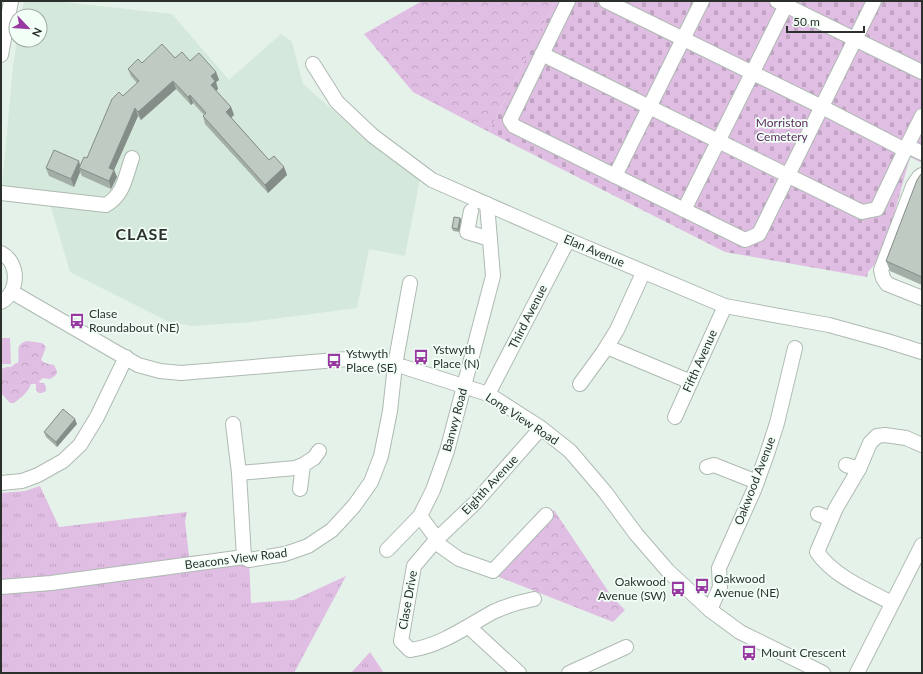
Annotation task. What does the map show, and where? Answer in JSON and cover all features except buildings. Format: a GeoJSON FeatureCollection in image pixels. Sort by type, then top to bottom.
{"type":"FeatureCollection","features":[{"type":"Feature","properties":{"kind":"street"},"geometry":{"type":"LineString","coordinates":[[1,55],[11,1]]}},
{"type":"Feature","properties":{"kind":"street"},"geometry":{"type":"LineString","coordinates":[[568,1],[510,120],[514,126],[745,240],[759,234],[874,1]]}},
{"type":"Feature","properties":{"kind":"street"},"geometry":{"type":"LineString","coordinates":[[606,1],[906,148],[922,153]]}},
{"type":"Feature","properties":{"kind":"street"},"geometry":{"type":"LineString","coordinates":[[615,176],[702,1]]}},
{"type":"Feature","properties":{"kind":"street"},"geometry":{"type":"LineString","coordinates":[[684,210],[752,73],[783,2],[855,40],[922,72]]}},
{"type":"Feature","properties":{"kind":"street"},"geometry":{"type":"LineString","coordinates":[[542,54],[862,212],[877,209],[922,116]]}},
{"type":"Feature","properties":{"kind":"street","name":"Elan Avenue"},"geometry":{"type":"LineString","coordinates":[[313,64],[337,102],[373,136],[432,180],[568,240],[724,306],[829,325],[922,352]]}},
{"type":"Feature","properties":{"kind":"street"},"geometry":{"type":"LineString","coordinates":[[1,193],[106,205],[115,199],[121,190],[132,158]]}},
{"type":"Feature","properties":{"kind":"street"},"geometry":{"type":"LineString","coordinates":[[922,175],[913,186],[882,270],[883,278],[887,284],[922,298]]}},
{"type":"Feature","properties":{"kind":"street","name":"Banwy Road"},"geometry":{"type":"LineString","coordinates":[[387,550],[420,516],[433,490],[447,451],[493,276],[487,204]]}},
{"type":"Feature","properties":{"kind":"street"},"geometry":{"type":"LineString","coordinates":[[471,211],[468,232],[490,239]]}},
{"type":"Feature","properties":{"kind":"street","name":"Third Avenue"},"geometry":{"type":"LineString","coordinates":[[488,394],[568,240]]}},
{"type":"Feature","properties":{"kind":"street"},"geometry":{"type":"LineString","coordinates":[[1,253],[12,265],[15,277],[15,284],[12,292],[1,302]]}},
{"type":"Feature","properties":{"kind":"street"},"geometry":{"type":"LineString","coordinates":[[580,384],[607,347],[617,330],[643,272]]}},
{"type":"Feature","properties":{"kind":"street","name":"Beacons View Road"},"geometry":{"type":"LineString","coordinates":[[1,587],[52,583],[244,557],[249,560],[285,554],[308,546],[332,530],[354,506],[371,482],[381,456],[390,411],[395,366],[410,283]]}},
{"type":"Feature","properties":{"kind":"street","name":"Long View Road"},"geometry":{"type":"LineString","coordinates":[[12,292],[138,365],[160,370],[181,373],[348,359],[404,367],[488,394],[541,428],[570,451],[605,492],[636,534],[668,571],[710,610],[740,632],[806,669],[823,673]]}},
{"type":"Feature","properties":{"kind":"street","name":"Fifth Avenue"},"geometry":{"type":"LineString","coordinates":[[675,417],[724,306]]}},
{"type":"Feature","properties":{"kind":"street"},"geometry":{"type":"LineString","coordinates":[[607,347],[691,382]]}},
{"type":"Feature","properties":{"kind":"street","name":"Oakwood Avenue"},"geometry":{"type":"LineString","coordinates":[[710,610],[720,587],[719,568],[757,482],[777,423],[795,348]]}},
{"type":"Feature","properties":{"kind":"street"},"geometry":{"type":"LineString","coordinates":[[1,483],[22,481],[38,476],[63,461],[80,445],[97,417],[126,358]]}},
{"type":"Feature","properties":{"kind":"street"},"geometry":{"type":"LineString","coordinates":[[233,424],[244,557]]}},
{"type":"Feature","properties":{"kind":"street","name":"Eighth Avenue"},"geometry":{"type":"LineString","coordinates":[[436,541],[475,503],[541,428]]}},
{"type":"Feature","properties":{"kind":"street"},"geometry":{"type":"LineString","coordinates":[[892,603],[864,589],[831,568],[823,561],[817,552],[828,514],[850,486],[853,467],[870,443],[877,436],[885,435],[906,438],[922,445]]}},
{"type":"Feature","properties":{"kind":"street"},"geometry":{"type":"LineString","coordinates":[[238,472],[294,468],[303,465],[314,458],[319,451]]}},
{"type":"Feature","properties":{"kind":"street"},"geometry":{"type":"LineString","coordinates":[[300,489],[303,465]]}},
{"type":"Feature","properties":{"kind":"street"},"geometry":{"type":"LineString","coordinates":[[707,467],[714,465],[757,482]]}},
{"type":"Feature","properties":{"kind":"street"},"geometry":{"type":"LineString","coordinates":[[420,516],[436,541],[459,559],[493,571],[546,515]]}},
{"type":"Feature","properties":{"kind":"street","name":"Clase Drive"},"geometry":{"type":"LineString","coordinates":[[436,541],[414,566],[401,641],[410,650],[421,649],[469,627]]}},
{"type":"Feature","properties":{"kind":"street"},"geometry":{"type":"LineString","coordinates":[[857,673],[922,545]]}},
{"type":"Feature","properties":{"kind":"street"},"geometry":{"type":"LineString","coordinates":[[519,673],[469,627],[494,612],[534,599]]}},
{"type":"Feature","properties":{"kind":"street"},"geometry":{"type":"LineString","coordinates":[[569,673],[626,647]]}},
{"type":"Feature","properties":{"kind":"shaded area"},"geometry":{"type":"Polygon","coordinates":[[[24,1],[54,1],[172,14],[229,80],[281,34],[292,42],[303,84],[384,155],[420,179],[405,256],[369,249],[357,308],[250,322],[192,326],[167,321],[70,272],[50,204],[1,198],[16,48],[48,48],[48,8],[23,8],[24,1]]]}},
{"type":"Feature","properties":{"kind":"green space"},"geometry":{"type":"Polygon","coordinates":[[[422,1],[555,1],[489,132],[413,92],[364,34],[422,1]]]}},
{"type":"Feature","properties":{"kind":"green space","name":"Morriston Cemetery"},"geometry":{"type":"Polygon","coordinates":[[[555,1],[922,1],[922,163],[910,157],[885,247],[881,257],[868,272],[867,277],[725,252],[489,132],[555,1]]]}},
{"type":"Feature","properties":{"kind":"green space"},"geometry":{"type":"Polygon","coordinates":[[[1,338],[10,338],[11,364],[1,364],[1,338]]]}},
{"type":"Feature","properties":{"kind":"green space"},"geometry":{"type":"Polygon","coordinates":[[[27,341],[42,343],[46,347],[41,360],[45,363],[54,365],[57,371],[56,375],[50,379],[43,378],[39,381],[40,383],[44,383],[46,391],[39,393],[36,390],[36,384],[31,384],[22,397],[14,403],[10,403],[3,395],[1,395],[1,369],[11,367],[18,363],[19,347],[27,341]]]}},
{"type":"Feature","properties":{"kind":"green space"},"geometry":{"type":"Polygon","coordinates":[[[40,486],[59,527],[187,512],[185,521],[189,556],[236,552],[249,560],[251,603],[294,600],[346,576],[294,673],[1,673],[1,493],[25,491],[40,486]]]}},
{"type":"Feature","properties":{"kind":"green space"},"geometry":{"type":"Polygon","coordinates":[[[554,510],[612,597],[625,610],[613,622],[494,575],[554,510]]]}},
{"type":"Feature","properties":{"kind":"green space"},"geometry":{"type":"Polygon","coordinates":[[[370,652],[384,673],[351,673],[370,652]]]}},
{"type":"Feature","properties":{"kind":"place","name":"Clase Roundabout (NE)"},"geometry":{"type":"Point","coordinates":[77,321]}},
{"type":"Feature","properties":{"kind":"place","name":"Ystwyth Place (N)"},"geometry":{"type":"Point","coordinates":[421,357]}},
{"type":"Feature","properties":{"kind":"place","name":"Ystwyth Place (SE)"},"geometry":{"type":"Point","coordinates":[334,361]}},
{"type":"Feature","properties":{"kind":"place","name":"Oakwood Avenue (NE)"},"geometry":{"type":"Point","coordinates":[702,586]}},
{"type":"Feature","properties":{"kind":"place","name":"Oakwood Avenue (SW)"},"geometry":{"type":"Point","coordinates":[678,589]}},
{"type":"Feature","properties":{"kind":"place","name":"Mount Crescent"},"geometry":{"type":"Point","coordinates":[749,653]}},
{"type":"Feature","properties":{"kind":"district","name":"CLASE"},"geometry":{"type":"Point","coordinates":[142,234]}}]}
